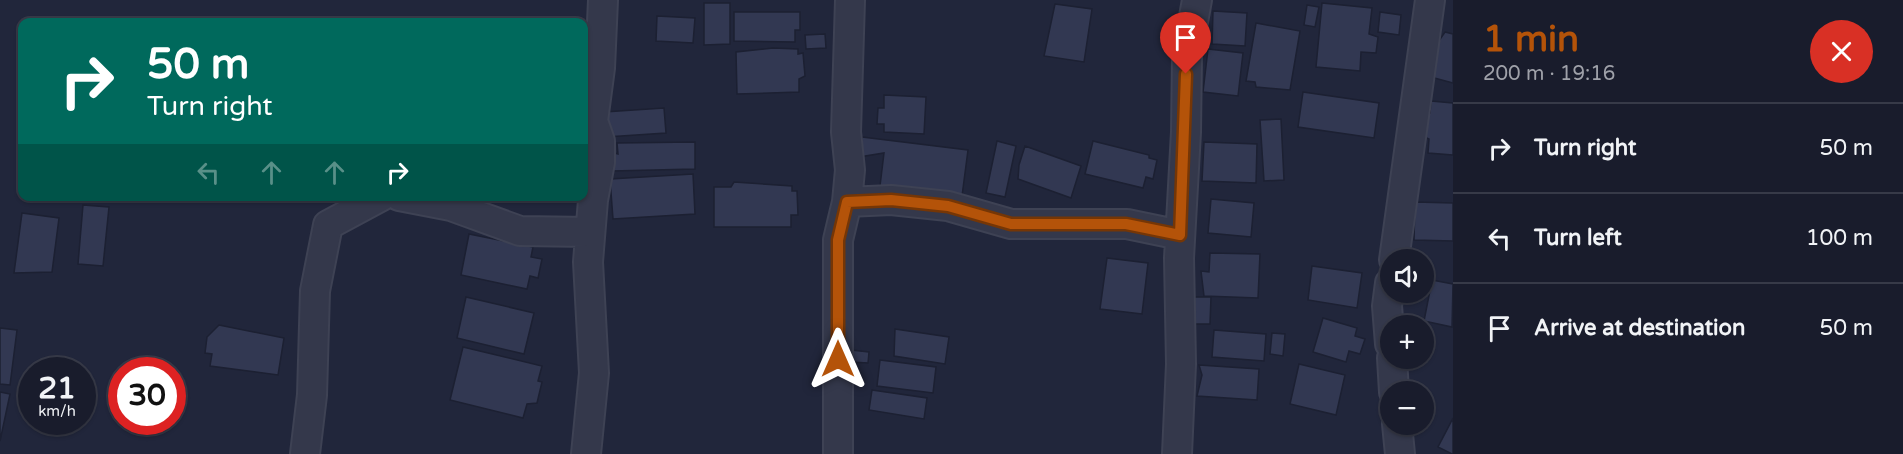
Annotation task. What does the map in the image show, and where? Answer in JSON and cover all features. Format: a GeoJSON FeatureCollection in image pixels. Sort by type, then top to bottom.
{"type":"FeatureCollection","features":[{"type":"Feature","properties":{"kind":"street"},"geometry":{"type":"LineString","coordinates":[[586,454],[594,373],[588,262],[600,162],[600,141],[593,121],[600,68],[603,0]]}},
{"type":"Feature","properties":{"kind":"street"},"geometry":{"type":"LineString","coordinates":[[838,454],[838,240],[847,202],[850,170],[846,132],[850,0]]}},
{"type":"Feature","properties":{"kind":"street"},"geometry":{"type":"LineString","coordinates":[[1177,454],[1181,364],[1180,235],[1187,56],[1197,0]]}},
{"type":"Feature","properties":{"kind":"street"},"geometry":{"type":"LineString","coordinates":[[1396,249],[1430,0]]}},
{"type":"Feature","properties":{"kind":"street"},"geometry":{"type":"LineString","coordinates":[[847,202],[891,200],[948,206],[1011,224],[1126,224],[1180,235]]}},
{"type":"Feature","properties":{"kind":"street"},"geometry":{"type":"LineString","coordinates":[[305,454],[312,395],[315,291],[328,225],[373,201]]}},
{"type":"Feature","properties":{"kind":"street"},"geometry":{"type":"LineString","coordinates":[[425,201],[451,206],[520,231],[590,232]]}},
{"type":"Feature","properties":{"kind":"street"},"geometry":{"type":"LineString","coordinates":[[1398,435],[1400,454]]}},
{"type":"Feature","properties":{"kind":"building"},"geometry":{"type":"Polygon","coordinates":[[[704,3],[730,3],[730,44],[704,45],[704,3]]]}},
{"type":"Feature","properties":{"kind":"building"},"geometry":{"type":"Polygon","coordinates":[[[1322,3],[1372,8],[1369,34],[1378,37],[1376,53],[1361,52],[1360,71],[1316,67],[1322,3]]]}},
{"type":"Feature","properties":{"kind":"building"},"geometry":{"type":"Polygon","coordinates":[[[1055,4],[1092,9],[1084,62],[1044,56],[1055,4]]]}},
{"type":"Feature","properties":{"kind":"building"},"geometry":{"type":"Polygon","coordinates":[[[1307,5],[1319,7],[1315,27],[1304,25],[1307,5]]]}},
{"type":"Feature","properties":{"kind":"building"},"geometry":{"type":"Polygon","coordinates":[[[1213,11],[1247,13],[1245,46],[1212,44],[1213,11]]]}},
{"type":"Feature","properties":{"kind":"building"},"geometry":{"type":"Polygon","coordinates":[[[734,12],[800,12],[800,30],[795,30],[795,42],[734,41],[734,12]]]}},
{"type":"Feature","properties":{"kind":"building"},"geometry":{"type":"Polygon","coordinates":[[[1380,12],[1401,15],[1399,35],[1378,32],[1380,12]]]}},
{"type":"Feature","properties":{"kind":"building"},"geometry":{"type":"Polygon","coordinates":[[[657,16],[695,18],[693,43],[656,41],[657,16]]]}},
{"type":"Feature","properties":{"kind":"building"},"geometry":{"type":"Polygon","coordinates":[[[1256,23],[1300,31],[1290,90],[1256,87],[1255,82],[1246,81],[1256,23]]]}},
{"type":"Feature","properties":{"kind":"building"},"geometry":{"type":"Polygon","coordinates":[[[1445,32],[1453,34],[1453,83],[1427,76],[1436,45],[1445,32]]]}},
{"type":"Feature","properties":{"kind":"building"},"geometry":{"type":"Polygon","coordinates":[[[825,34],[826,48],[806,49],[805,35],[825,34]]]}},
{"type":"Feature","properties":{"kind":"building"},"geometry":{"type":"Polygon","coordinates":[[[773,48],[798,49],[798,54],[803,53],[805,76],[799,79],[799,92],[737,94],[736,52],[773,48]]]}},
{"type":"Feature","properties":{"kind":"building"},"geometry":{"type":"Polygon","coordinates":[[[1208,49],[1243,53],[1238,96],[1203,92],[1208,49]]]}},
{"type":"Feature","properties":{"kind":"building"},"geometry":{"type":"Polygon","coordinates":[[[1303,92],[1379,103],[1374,138],[1298,127],[1303,92]]]}},
{"type":"Feature","properties":{"kind":"building"},"geometry":{"type":"Polygon","coordinates":[[[884,95],[926,97],[924,134],[884,132],[884,124],[877,124],[878,108],[884,108],[884,95]]]}},
{"type":"Feature","properties":{"kind":"building"},"geometry":{"type":"Polygon","coordinates":[[[1431,101],[1453,103],[1453,155],[1428,153],[1429,139],[1422,136],[1424,116],[1430,113],[1431,101]]]}},
{"type":"Feature","properties":{"kind":"building"},"geometry":{"type":"Polygon","coordinates":[[[664,108],[666,133],[606,137],[604,112],[664,108]]]}},
{"type":"Feature","properties":{"kind":"building"},"geometry":{"type":"Polygon","coordinates":[[[1281,119],[1284,180],[1264,181],[1260,120],[1281,119]]]}},
{"type":"Feature","properties":{"kind":"building"},"geometry":{"type":"Polygon","coordinates":[[[862,137],[968,150],[962,196],[880,186],[884,153],[859,157],[862,137]]]}},
{"type":"Feature","properties":{"kind":"building"},"geometry":{"type":"Polygon","coordinates":[[[997,141],[1016,146],[1005,197],[986,193],[997,141]]]}},
{"type":"Feature","properties":{"kind":"building"},"geometry":{"type":"Polygon","coordinates":[[[1093,141],[1149,155],[1149,158],[1157,160],[1153,179],[1146,177],[1143,188],[1085,174],[1093,141]]]}},
{"type":"Feature","properties":{"kind":"building"},"geometry":{"type":"Polygon","coordinates":[[[695,142],[695,169],[612,171],[611,152],[618,154],[617,143],[695,142]]]}},
{"type":"Feature","properties":{"kind":"building"},"geometry":{"type":"Polygon","coordinates":[[[1204,142],[1257,144],[1256,183],[1202,181],[1204,142]]]}},
{"type":"Feature","properties":{"kind":"building"},"geometry":{"type":"Polygon","coordinates":[[[1025,146],[1081,166],[1071,198],[1018,179],[1019,165],[1025,146]]]}},
{"type":"Feature","properties":{"kind":"building"},"geometry":{"type":"Polygon","coordinates":[[[693,174],[695,214],[613,219],[610,179],[693,174]]]}},
{"type":"Feature","properties":{"kind":"building"},"geometry":{"type":"Polygon","coordinates":[[[734,182],[792,186],[792,191],[797,191],[798,215],[791,215],[791,227],[714,227],[714,187],[731,187],[734,182]]]}},
{"type":"Feature","properties":{"kind":"building"},"geometry":{"type":"Polygon","coordinates":[[[1211,199],[1254,203],[1251,237],[1208,233],[1211,199]]]}},
{"type":"Feature","properties":{"kind":"building"},"geometry":{"type":"Polygon","coordinates":[[[1415,202],[1453,203],[1453,241],[1414,240],[1415,202]]]}},
{"type":"Feature","properties":{"kind":"building"},"geometry":{"type":"Polygon","coordinates":[[[83,205],[109,207],[103,266],[78,264],[83,205]]]}},
{"type":"Feature","properties":{"kind":"building"},"geometry":{"type":"Polygon","coordinates":[[[22,213],[59,218],[52,272],[14,273],[22,213]]]}},
{"type":"Feature","properties":{"kind":"building"},"geometry":{"type":"Polygon","coordinates":[[[469,234],[533,247],[531,257],[542,259],[538,278],[530,276],[527,289],[461,275],[469,234]]]}},
{"type":"Feature","properties":{"kind":"building"},"geometry":{"type":"Polygon","coordinates":[[[1210,253],[1260,254],[1258,298],[1204,296],[1201,271],[1209,272],[1210,253]]]}},
{"type":"Feature","properties":{"kind":"building"},"geometry":{"type":"Polygon","coordinates":[[[1107,258],[1148,263],[1142,314],[1100,309],[1107,258]]]}},
{"type":"Feature","properties":{"kind":"building"},"geometry":{"type":"Polygon","coordinates":[[[1312,266],[1362,273],[1357,308],[1308,300],[1312,266]]]}},
{"type":"Feature","properties":{"kind":"building"},"geometry":{"type":"Polygon","coordinates":[[[1434,280],[1453,284],[1452,327],[1434,323],[1434,315],[1425,315],[1428,303],[1434,303],[1434,280]]]}},
{"type":"Feature","properties":{"kind":"building"},"geometry":{"type":"Polygon","coordinates":[[[466,297],[534,313],[524,354],[457,338],[466,297]]]}},
{"type":"Feature","properties":{"kind":"building"},"geometry":{"type":"Polygon","coordinates":[[[1193,297],[1211,297],[1210,324],[1193,324],[1193,297]]]}},
{"type":"Feature","properties":{"kind":"building"},"geometry":{"type":"Polygon","coordinates":[[[1323,318],[1357,328],[1355,336],[1365,339],[1360,354],[1349,351],[1346,362],[1313,352],[1323,318]]]}},
{"type":"Feature","properties":{"kind":"building"},"geometry":{"type":"Polygon","coordinates":[[[219,325],[284,338],[278,375],[210,366],[212,354],[205,353],[207,337],[219,325]]]}},
{"type":"Feature","properties":{"kind":"building"},"geometry":{"type":"Polygon","coordinates":[[[0,328],[17,330],[10,385],[0,384],[0,328]]]}},
{"type":"Feature","properties":{"kind":"building"},"geometry":{"type":"Polygon","coordinates":[[[895,329],[949,337],[945,364],[894,356],[895,329]]]}},
{"type":"Feature","properties":{"kind":"building"},"geometry":{"type":"Polygon","coordinates":[[[1214,330],[1266,334],[1264,361],[1212,357],[1214,330]]]}},
{"type":"Feature","properties":{"kind":"building"},"geometry":{"type":"Polygon","coordinates":[[[1272,333],[1285,334],[1283,356],[1270,354],[1272,333]]]}},
{"type":"Feature","properties":{"kind":"building"},"geometry":{"type":"Polygon","coordinates":[[[463,347],[542,366],[538,381],[542,382],[537,403],[527,404],[523,418],[450,400],[463,347]]]}},
{"type":"Feature","properties":{"kind":"building"},"geometry":{"type":"Polygon","coordinates":[[[851,350],[869,352],[868,363],[850,362],[851,350]]]}},
{"type":"Feature","properties":{"kind":"building"},"geometry":{"type":"Polygon","coordinates":[[[880,360],[936,367],[933,393],[877,386],[880,360]]]}},
{"type":"Feature","properties":{"kind":"building"},"geometry":{"type":"Polygon","coordinates":[[[1299,364],[1345,375],[1336,415],[1290,404],[1299,364]]]}},
{"type":"Feature","properties":{"kind":"building"},"geometry":{"type":"Polygon","coordinates":[[[1199,365],[1259,369],[1257,400],[1197,396],[1202,375],[1199,365]]]}},
{"type":"Feature","properties":{"kind":"building"},"geometry":{"type":"Polygon","coordinates":[[[872,390],[927,398],[924,419],[869,410],[872,390]]]}},
{"type":"Feature","properties":{"kind":"building"},"geometry":{"type":"Polygon","coordinates":[[[0,392],[10,394],[0,441],[0,392]]]}},
{"type":"Feature","properties":{"kind":"building"},"geometry":{"type":"Polygon","coordinates":[[[1453,418],[1453,454],[1452,454],[1438,447],[1453,418]]]}},
{"type":"Feature","properties":{"kind":"route"},"geometry":{"type":"LineString","coordinates":[[838,359],[838,240],[847,202],[891,200],[948,206],[986,214],[1011,224],[1061,222],[1090,225],[1126,224],[1180,235],[1186,132],[1186,74]]}}]}
